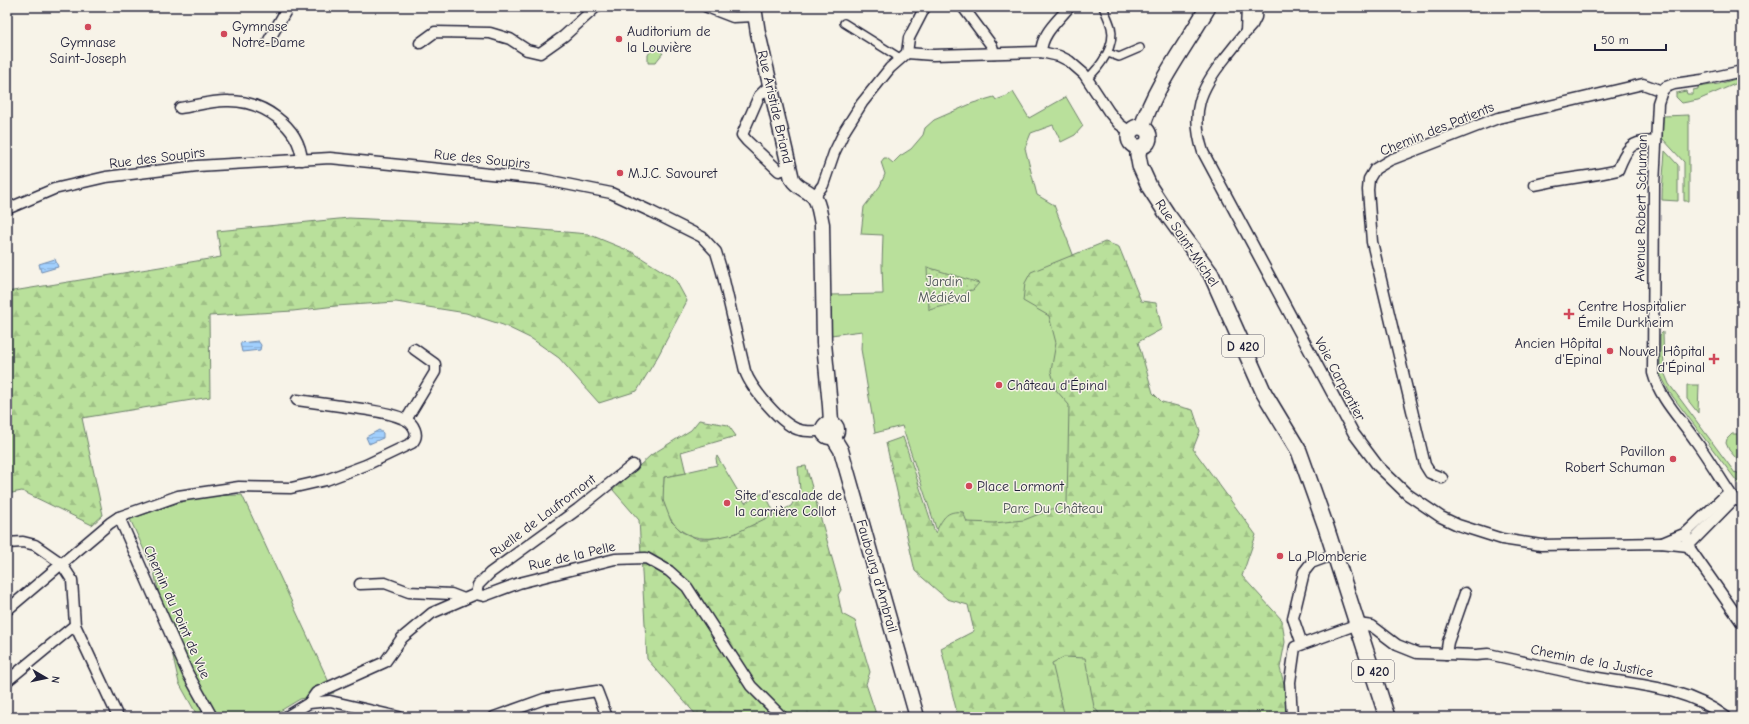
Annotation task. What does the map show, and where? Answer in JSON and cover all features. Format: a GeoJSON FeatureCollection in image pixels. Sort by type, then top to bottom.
{"type":"FeatureCollection","features":[{"type":"Feature","properties":{"kind":"main road"},"geometry":{"type":"LineString","coordinates":[[1136,130],[1158,89],[1208,7]]}},
{"type":"Feature","properties":{"kind":"main road","name":"Rue Aristide Briand"},"geometry":{"type":"LineString","coordinates":[[754,11],[789,168],[796,184],[814,197]]}},
{"type":"Feature","properties":{"kind":"main road","name":"Rue Saint-Michel"},"geometry":{"type":"LineString","coordinates":[[1136,130],[1146,130],[1149,138],[1146,145],[1139,148],[1138,155],[1140,166],[1150,188],[1166,214],[1211,274],[1264,393],[1299,451],[1335,554],[1387,717]]}},
{"type":"Feature","properties":{"kind":"main road","name":"Faubourg d'Ambrail"},"geometry":{"type":"LineString","coordinates":[[814,197],[822,224],[824,343],[830,406],[829,430],[841,450],[917,717]]}},
{"type":"Feature","properties":{"kind":"street"},"geometry":{"type":"LineString","coordinates":[[269,40],[288,7]]}},
{"type":"Feature","properties":{"kind":"street"},"geometry":{"type":"LineString","coordinates":[[420,43],[435,32],[490,33],[510,39],[527,50],[540,53],[570,31],[596,7]]}},
{"type":"Feature","properties":{"kind":"street"},"geometry":{"type":"LineString","coordinates":[[707,7],[733,17],[754,11]]}},
{"type":"Feature","properties":{"kind":"street"},"geometry":{"type":"LineString","coordinates":[[814,197],[823,185],[845,130],[855,114],[903,55],[909,38],[925,7]]}},
{"type":"Feature","properties":{"kind":"street"},"geometry":{"type":"LineString","coordinates":[[963,7],[992,46],[994,53]]}},
{"type":"Feature","properties":{"kind":"street"},"geometry":{"type":"LineString","coordinates":[[1041,52],[1042,42],[1046,34],[1070,7]]}},
{"type":"Feature","properties":{"kind":"street"},"geometry":{"type":"LineString","coordinates":[[1087,79],[1108,53],[1112,35],[1111,27],[1103,7]]}},
{"type":"Feature","properties":{"kind":"street"},"geometry":{"type":"LineString","coordinates":[[1246,32],[1247,7]]}},
{"type":"Feature","properties":{"kind":"street","name":"Voie Carpentier"},"geometry":{"type":"LineString","coordinates":[[1257,7],[1256,17],[1252,25],[1207,82],[1198,103],[1197,129],[1203,152],[1354,434],[1378,466],[1407,494],[1442,517],[1458,525],[1502,539],[1541,546],[1661,543],[1688,546]]}},
{"type":"Feature","properties":{"kind":"street"},"geometry":{"type":"LineString","coordinates":[[844,23],[903,55],[1041,52],[1059,56],[1069,61],[1087,79],[1119,124],[1136,130]]}},
{"type":"Feature","properties":{"kind":"street"},"geometry":{"type":"LineString","coordinates":[[1108,53],[1119,57],[1140,48]]}},
{"type":"Feature","properties":{"kind":"street"},"geometry":{"type":"LineString","coordinates":[[1662,91],[1666,87],[1674,84],[1702,80],[1742,70]]}},
{"type":"Feature","properties":{"kind":"street","name":"Chemin des Patients"},"geometry":{"type":"LineString","coordinates":[[1442,478],[1430,473],[1425,465],[1372,242],[1368,190],[1369,179],[1375,169],[1390,160],[1498,118],[1643,84],[1662,91]]}},
{"type":"Feature","properties":{"kind":"street"},"geometry":{"type":"LineString","coordinates":[[771,88],[765,90],[759,96],[742,135],[779,171],[789,168]]}},
{"type":"Feature","properties":{"kind":"street","name":"Avenue Robert Schuman"},"geometry":{"type":"LineString","coordinates":[[1662,91],[1658,104],[1656,142],[1653,373],[1656,384],[1665,399],[1735,498]]}},
{"type":"Feature","properties":{"kind":"street"},"geometry":{"type":"LineString","coordinates":[[180,108],[229,100],[262,108],[280,120],[290,130],[298,142],[302,160]]}},
{"type":"Feature","properties":{"kind":"street"},"geometry":{"type":"LineString","coordinates":[[1534,185],[1561,178],[1593,176],[1618,170],[1625,151],[1635,144],[1656,142]]}},
{"type":"Feature","properties":{"kind":"street","name":"Rue des Soupirs"},"geometry":{"type":"LineString","coordinates":[[7,209],[54,189],[106,177],[191,166],[330,158],[545,179],[611,193],[702,237],[716,252],[745,371],[751,385],[773,411],[792,426],[799,430],[829,430]]}},
{"type":"Feature","properties":{"kind":"street"},"geometry":{"type":"LineString","coordinates":[[406,420],[435,372],[435,364],[414,348]]}},
{"type":"Feature","properties":{"kind":"street"},"geometry":{"type":"LineString","coordinates":[[7,610],[23,598],[110,522],[119,518],[178,496],[239,487],[291,488],[326,480],[366,465],[412,443],[415,439],[416,434],[414,428],[406,420],[376,412],[297,400]]}},
{"type":"Feature","properties":{"kind":"street","name":"Ruelle de Laufromont"},"geometry":{"type":"LineString","coordinates":[[476,594],[478,585],[490,573],[578,509],[633,465]]}},
{"type":"Feature","properties":{"kind":"street"},"geometry":{"type":"LineString","coordinates":[[1688,546],[1735,498]]}},
{"type":"Feature","properties":{"kind":"street","name":"Voie Carpentier"},"geometry":{"type":"LineString","coordinates":[[1661,543],[1686,533],[1735,498]]}},
{"type":"Feature","properties":{"kind":"street","name":"Chemin du Point de Vue"},"geometry":{"type":"LineString","coordinates":[[119,518],[188,674],[212,717]]}},
{"type":"Feature","properties":{"kind":"street"},"geometry":{"type":"LineString","coordinates":[[1686,533],[1688,546],[1741,621]]}},
{"type":"Feature","properties":{"kind":"street"},"geometry":{"type":"LineString","coordinates":[[7,543],[23,542],[35,545],[61,564],[72,580],[75,625],[118,717]]}},
{"type":"Feature","properties":{"kind":"street"},"geometry":{"type":"LineString","coordinates":[[1302,644],[1293,618],[1304,572],[1311,563],[1335,554]]}},
{"type":"Feature","properties":{"kind":"street","name":"Rue de la Pelle"},"geometry":{"type":"LineString","coordinates":[[310,703],[316,694],[385,662],[402,638],[432,613],[464,599],[476,594],[484,596],[519,583],[614,559],[646,558],[669,571],[687,587],[751,686],[782,717]]}},
{"type":"Feature","properties":{"kind":"street"},"geometry":{"type":"LineString","coordinates":[[360,584],[385,583],[409,592],[450,594],[464,599]]}},
{"type":"Feature","properties":{"kind":"street"},"geometry":{"type":"LineString","coordinates":[[1446,654],[1448,642],[1465,593]]}},
{"type":"Feature","properties":{"kind":"street"},"geometry":{"type":"LineString","coordinates":[[1292,717],[1290,682],[1295,647],[1358,624]]}},
{"type":"Feature","properties":{"kind":"street","name":"Chemin de la Justice"},"geometry":{"type":"LineString","coordinates":[[1358,624],[1372,626],[1396,645],[1417,653],[1488,654],[1588,676],[1648,685],[1696,698],[1726,717]]}},
{"type":"Feature","properties":{"kind":"street"},"geometry":{"type":"LineString","coordinates":[[7,681],[75,625]]}},
{"type":"Feature","properties":{"kind":"street"},"geometry":{"type":"LineString","coordinates":[[494,717],[544,699],[597,691],[607,717]]}},
{"type":"Feature","properties":{"kind":"street"},"geometry":{"type":"LineString","coordinates":[[286,717],[310,703],[330,701],[399,717]]}},
{"type":"Feature","properties":{"kind":"green space"},"geometry":{"type":"Polygon","coordinates":[[[653,44],[663,53],[655,63],[648,63],[648,55],[653,44]]]}},
{"type":"Feature","properties":{"kind":"green space"},"geometry":{"type":"Polygon","coordinates":[[[1742,77],[1742,81],[1698,100],[1682,103],[1676,97],[1676,93],[1686,91],[1687,94],[1693,94],[1693,90],[1698,89],[1698,87],[1719,84],[1742,77]]]}},
{"type":"Feature","properties":{"kind":"green space","name":"Parc Du Château"},"geometry":{"type":"Polygon","coordinates":[[[1013,92],[1029,118],[1066,97],[1083,126],[1075,135],[1061,142],[1053,125],[1031,133],[1025,148],[1037,195],[1054,205],[1079,270],[1169,717],[1021,717],[986,657],[951,550],[936,528],[902,426],[875,433],[861,349],[862,331],[831,335],[829,295],[883,294],[883,235],[861,234],[864,207],[880,186],[885,174],[881,162],[884,158],[887,158],[893,163],[900,156],[911,149],[923,135],[925,128],[934,120],[973,103],[994,97],[996,100],[1013,92]]]}},
{"type":"Feature","properties":{"kind":"green space"},"geometry":{"type":"Polygon","coordinates":[[[1689,115],[1689,201],[1684,201],[1684,162],[1662,138],[1663,116],[1689,115]]]}},
{"type":"Feature","properties":{"kind":"green space"},"geometry":{"type":"Polygon","coordinates":[[[1665,151],[1678,165],[1678,201],[1662,200],[1665,151]]]}},
{"type":"Feature","properties":{"kind":"green space"},"geometry":{"type":"Polygon","coordinates":[[[349,218],[474,224],[588,234],[632,252],[675,279],[687,301],[658,356],[637,391],[599,403],[559,358],[532,339],[503,325],[466,313],[396,302],[336,306],[293,311],[209,316],[210,397],[82,418],[103,515],[92,525],[22,491],[7,494],[7,292],[221,257],[217,231],[349,218]]]}},
{"type":"Feature","properties":{"kind":"green space"},"geometry":{"type":"Polygon","coordinates":[[[1105,242],[1119,247],[1141,301],[1156,303],[1162,329],[1138,342],[1153,393],[1162,402],[1193,410],[1200,431],[1193,449],[1256,535],[1242,576],[1282,620],[1285,642],[1280,668],[1284,684],[1287,717],[1102,717],[1094,707],[1085,658],[1064,657],[1052,663],[1065,717],[958,717],[941,648],[974,631],[968,605],[947,599],[915,571],[886,443],[903,437],[935,533],[945,516],[952,512],[963,512],[967,522],[994,523],[1024,520],[1067,503],[1069,405],[1056,390],[1051,371],[1056,343],[1049,316],[1023,301],[1025,283],[1031,272],[1105,242]]]}},
{"type":"Feature","properties":{"kind":"green space","name":"Jardin Médiéval"},"geometry":{"type":"Polygon","coordinates":[[[927,267],[979,283],[973,290],[966,291],[966,300],[929,310],[927,267]]]}},
{"type":"Feature","properties":{"kind":"green space"},"geometry":{"type":"Polygon","coordinates":[[[1663,332],[1664,372],[1669,384],[1735,473],[1736,472],[1742,476],[1742,488],[1670,393],[1660,374],[1660,335],[1663,332]]]}},
{"type":"Feature","properties":{"kind":"green space"},"geometry":{"type":"Polygon","coordinates":[[[1687,385],[1699,385],[1698,413],[1687,399],[1687,385]]]}},
{"type":"Feature","properties":{"kind":"green space"},"geometry":{"type":"Polygon","coordinates":[[[699,420],[728,425],[736,436],[681,452],[686,473],[664,477],[663,500],[671,521],[682,532],[698,539],[709,539],[734,534],[791,506],[800,490],[798,467],[806,466],[841,590],[838,595],[842,614],[855,621],[870,672],[866,684],[877,717],[698,717],[647,659],[639,520],[613,490],[651,455],[691,430],[699,420]]]}},
{"type":"Feature","properties":{"kind":"green space"},"geometry":{"type":"Polygon","coordinates":[[[1732,434],[1742,434],[1742,465],[1729,450],[1726,443],[1727,439],[1732,434]]]}},
{"type":"Feature","properties":{"kind":"green space"},"geometry":{"type":"Polygon","coordinates":[[[717,456],[745,503],[760,494],[765,494],[775,514],[734,534],[722,537],[699,538],[681,530],[674,523],[668,513],[663,501],[664,477],[717,465],[717,456]]]}},
{"type":"Feature","properties":{"kind":"green space"},"geometry":{"type":"Polygon","coordinates":[[[242,495],[334,693],[300,699],[270,717],[198,717],[179,683],[154,572],[130,519],[199,496],[242,495]]]}},
{"type":"Feature","properties":{"kind":"water"},"geometry":{"type":"Polygon","coordinates":[[[55,259],[58,267],[41,272],[39,264],[55,259]]]}},
{"type":"Feature","properties":{"kind":"water"},"geometry":{"type":"Polygon","coordinates":[[[258,341],[261,345],[260,350],[242,352],[240,343],[258,341]]]}},
{"type":"Feature","properties":{"kind":"water"},"geometry":{"type":"Polygon","coordinates":[[[379,430],[383,433],[383,438],[369,444],[366,437],[379,430]]]}},
{"type":"Feature","properties":{"kind":"place","name":"Gymnase Saint-Joseph"},"geometry":{"type":"Point","coordinates":[88,27]}},
{"type":"Feature","properties":{"kind":"place","name":"Gymnase Notre-Dame"},"geometry":{"type":"Point","coordinates":[224,34]}},
{"type":"Feature","properties":{"kind":"place","name":"Auditorium de la Louvière"},"geometry":{"type":"Point","coordinates":[619,39]}},
{"type":"Feature","properties":{"kind":"place","name":"M.J.C. Savouret"},"geometry":{"type":"Point","coordinates":[620,173]}},
{"type":"Feature","properties":{"kind":"place","name":"Centre Hospitalier Émile Durkheim"},"geometry":{"type":"Point","coordinates":[1569,314]}},
{"type":"Feature","properties":{"kind":"place","name":"Ancien Hôpital d'Epinal"},"geometry":{"type":"Point","coordinates":[1610,351]}},
{"type":"Feature","properties":{"kind":"place","name":"Nouvel Hôpital d'Épinal"},"geometry":{"type":"Point","coordinates":[1714,359]}},
{"type":"Feature","properties":{"kind":"place","name":"Château d'Épinal"},"geometry":{"type":"Point","coordinates":[999,385]}},
{"type":"Feature","properties":{"kind":"place","name":"Pavillon Robert Schuman"},"geometry":{"type":"Point","coordinates":[1673,459]}},
{"type":"Feature","properties":{"kind":"place","name":"Place Lormont"},"geometry":{"type":"Point","coordinates":[969,486]}},
{"type":"Feature","properties":{"kind":"place","name":"Site d'escalade de la carrière Collot"},"geometry":{"type":"Point","coordinates":[727,503]}},
{"type":"Feature","properties":{"kind":"place","name":"La Plomberie"},"geometry":{"type":"Point","coordinates":[1280,556]}}]}
